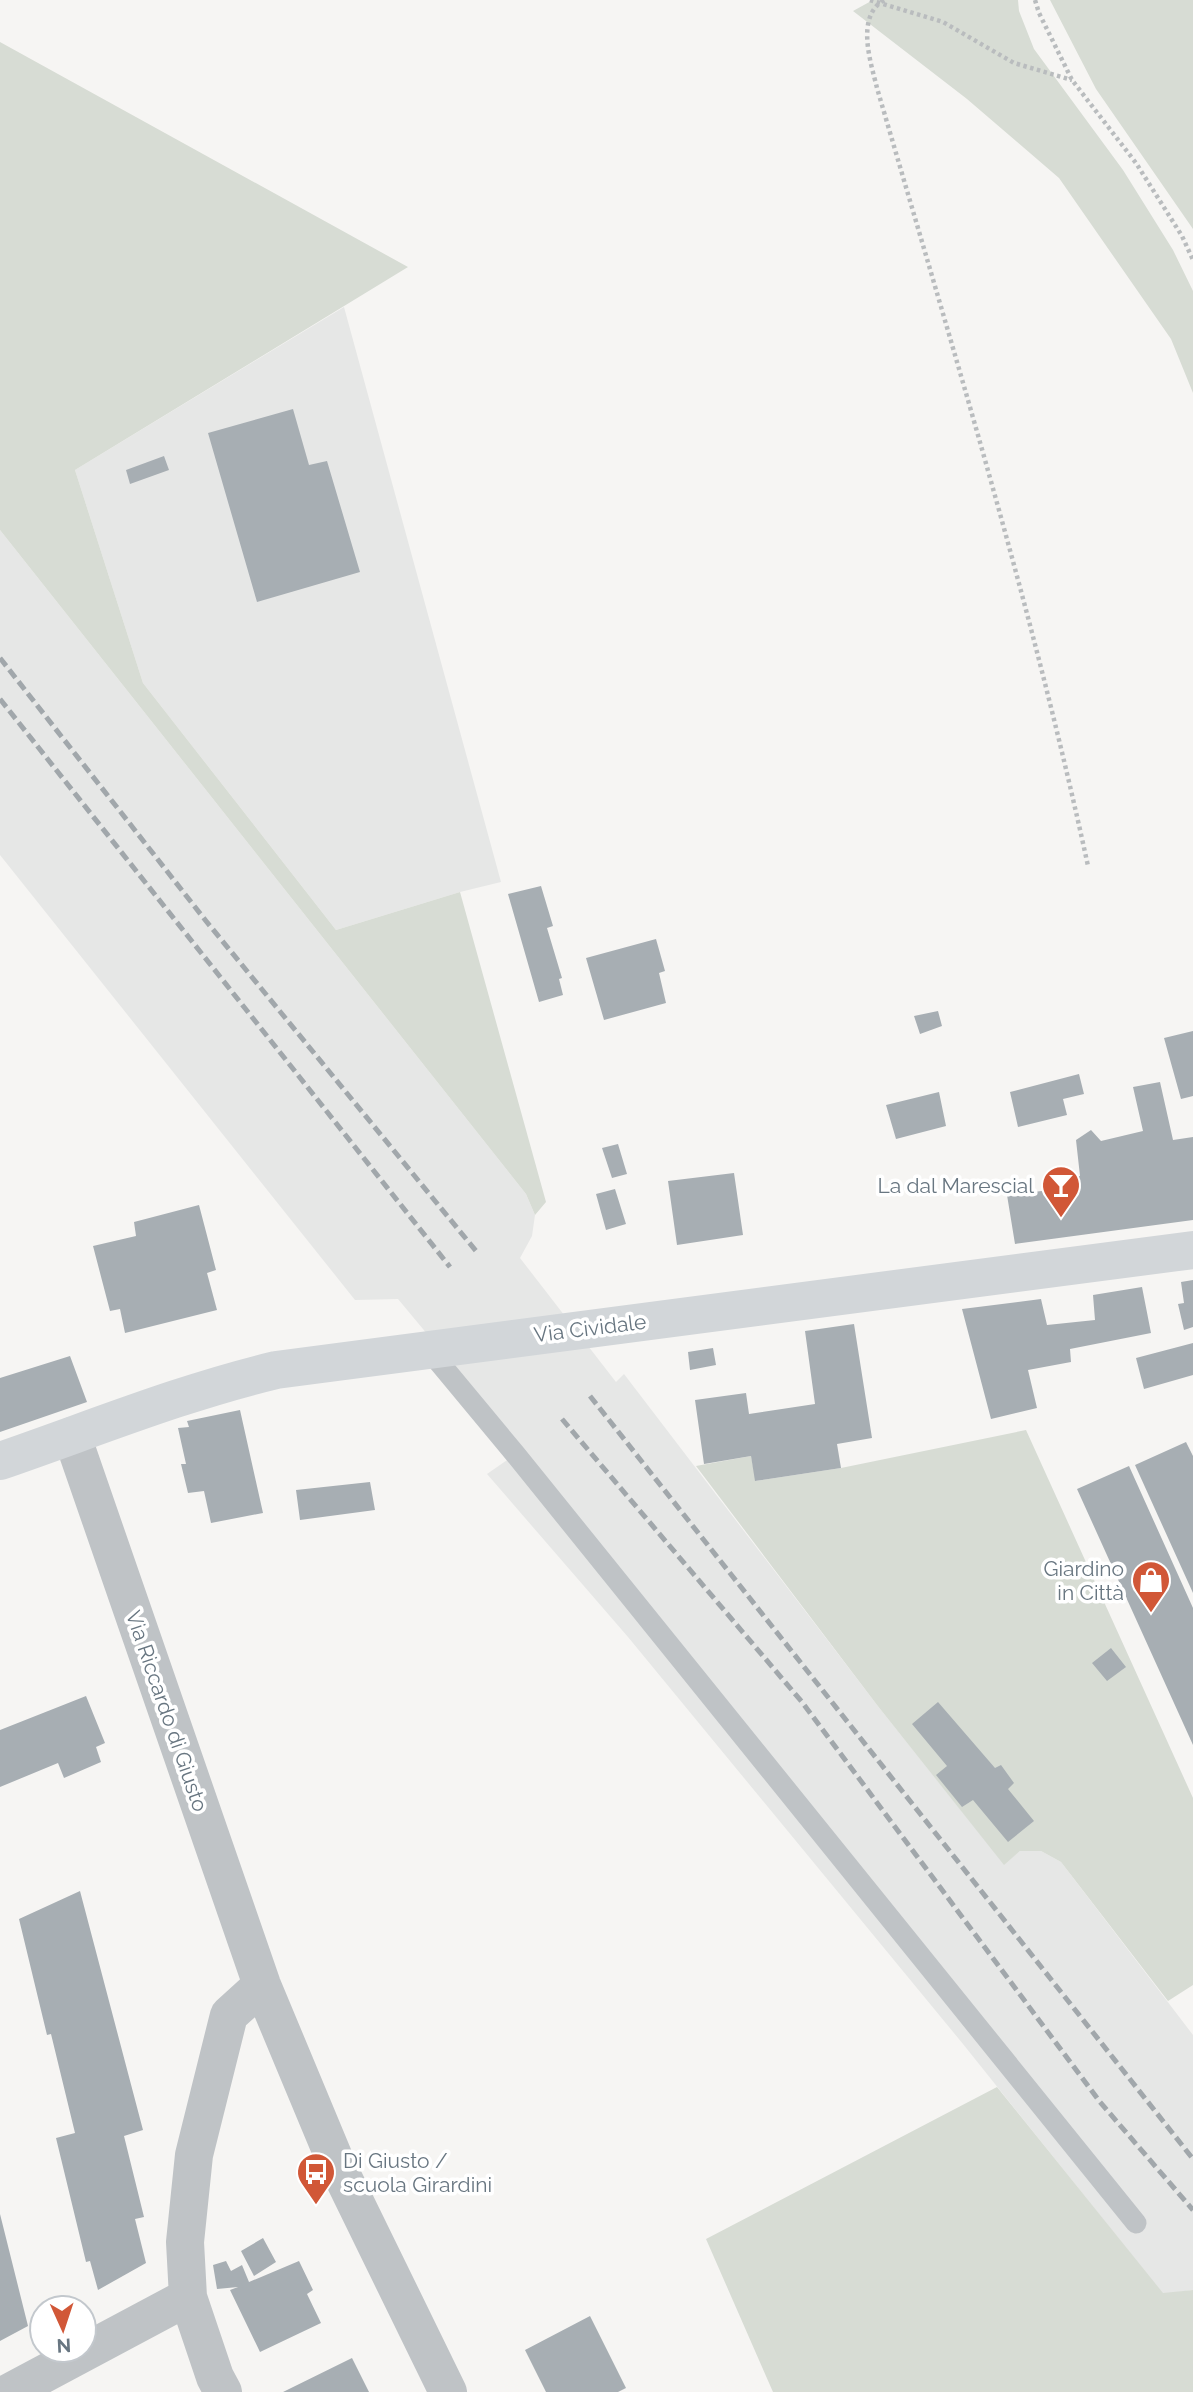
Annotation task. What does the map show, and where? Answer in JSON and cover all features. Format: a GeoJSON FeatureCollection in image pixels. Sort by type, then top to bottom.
{"type":"FeatureCollection","features":[{"type":"Feature","properties":{"kind":"main road","name":"Via Cividale"},"geometry":{"type":"LineString","coordinates":[[0,1461],[162,1402],[276,1370],[1193,1250]]}},
{"type":"Feature","properties":{"kind":"street","name":"Via Riccardo di Giusto"},"geometry":{"type":"LineString","coordinates":[[72,1436],[262,1985],[337,2165],[447,2392]]}},
{"type":"Feature","properties":{"kind":"street"},"geometry":{"type":"LineString","coordinates":[[209,2387],[188,2297],[186,2242],[194,2155],[229,2015],[262,1985]]}},
{"type":"Feature","properties":{"kind":"street"},"geometry":{"type":"LineString","coordinates":[[10,2392],[188,2297]]}},
{"type":"Feature","properties":{"kind":"lane"},"geometry":{"type":"LineString","coordinates":[[428,1349],[1136,2223]]}},
{"type":"Feature","properties":{"kind":"path"},"geometry":{"type":"LineString","coordinates":[[870,0],[882,1],[943,22],[1014,63],[1072,80]]}},
{"type":"Feature","properties":{"kind":"path"},"geometry":{"type":"LineString","coordinates":[[1035,0],[1072,80],[1136,163],[1182,236],[1193,260]]}},
{"type":"Feature","properties":{"kind":"path"},"geometry":{"type":"LineString","coordinates":[[882,1],[870,18],[867,35],[877,88],[1021,589],[1062,744],[1088,866]]}},
{"type":"Feature","properties":{"kind":"shaded area"},"geometry":{"type":"Polygon","coordinates":[[[873,0],[1018,0],[1019,11],[1034,49],[1123,170],[1173,250],[1193,291],[1193,393],[1171,339],[1059,178],[967,99],[853,11],[873,0]]]}},
{"type":"Feature","properties":{"kind":"shaded area"},"geometry":{"type":"Polygon","coordinates":[[[1050,0],[1193,0],[1193,229],[1096,89],[1050,0]]]}},
{"type":"Feature","properties":{"kind":"shaded area"},"geometry":{"type":"Polygon","coordinates":[[[0,42],[408,267],[75,470],[143,683],[336,930],[460,892],[546,1202],[535,1215],[526,1194],[0,530],[0,42]]]}},
{"type":"Feature","properties":{"kind":"shaded area"},"geometry":{"type":"Polygon","coordinates":[[[344,307],[501,882],[336,930],[143,683],[75,470],[344,307]]]}},
{"type":"Feature","properties":{"kind":"shaded area"},"geometry":{"type":"Polygon","coordinates":[[[0,530],[526,1194],[535,1215],[532,1236],[520,1258],[616,1382],[624,1374],[877,1705],[1004,1864],[1020,1851],[1041,1851],[1061,1862],[1193,2035],[1193,2290],[1163,2294],[963,2044],[628,1637],[487,1474],[523,1449],[398,1299],[355,1300],[0,855],[0,530]]]}},
{"type":"Feature","properties":{"kind":"shaded area"},"geometry":{"type":"Polygon","coordinates":[[[1026,1430],[1193,1798],[1193,1985],[1168,2001],[1061,1862],[1041,1851],[1020,1851],[1004,1865],[877,1705],[696,1466],[751,1456],[756,1481],[841,1468],[1026,1430]]]}},
{"type":"Feature","properties":{"kind":"shaded area"},"geometry":{"type":"Polygon","coordinates":[[[997,2087],[1163,2293],[1193,2290],[1193,2392],[773,2392],[706,2239],[997,2087]]]}},
{"type":"Feature","properties":{"kind":"building"},"geometry":{"type":"Polygon","coordinates":[[[293,409],[309,465],[327,461],[360,572],[257,602],[208,433],[293,409]]]}},
{"type":"Feature","properties":{"kind":"building"},"geometry":{"type":"Polygon","coordinates":[[[164,456],[169,470],[130,484],[126,470],[164,456]]]}},
{"type":"Feature","properties":{"kind":"building"},"geometry":{"type":"Polygon","coordinates":[[[541,886],[553,926],[547,928],[562,978],[559,979],[563,995],[539,1002],[508,894],[541,886]]]}},
{"type":"Feature","properties":{"kind":"building"},"geometry":{"type":"Polygon","coordinates":[[[656,939],[665,971],[659,973],[666,1003],[604,1020],[586,958],[656,939]]]}},
{"type":"Feature","properties":{"kind":"building"},"geometry":{"type":"Polygon","coordinates":[[[938,1011],[942,1026],[920,1034],[914,1016],[938,1011]]]}},
{"type":"Feature","properties":{"kind":"building"},"geometry":{"type":"Polygon","coordinates":[[[1193,1031],[1193,1096],[1181,1099],[1164,1038],[1193,1031]]]}},
{"type":"Feature","properties":{"kind":"building"},"geometry":{"type":"Polygon","coordinates":[[[1079,1074],[1084,1094],[1063,1099],[1067,1115],[1018,1127],[1010,1092],[1079,1074]]]}},
{"type":"Feature","properties":{"kind":"building"},"geometry":{"type":"Polygon","coordinates":[[[1160,1082],[1173,1140],[1193,1137],[1193,1220],[1015,1244],[1007,1195],[1059,1189],[1059,1180],[1080,1176],[1076,1140],[1091,1130],[1101,1141],[1143,1131],[1133,1087],[1160,1082]]]}},
{"type":"Feature","properties":{"kind":"building"},"geometry":{"type":"Polygon","coordinates":[[[939,1092],[946,1126],[896,1139],[886,1105],[939,1092]]]}},
{"type":"Feature","properties":{"kind":"building"},"geometry":{"type":"Polygon","coordinates":[[[618,1144],[627,1174],[612,1178],[602,1148],[618,1144]]]}},
{"type":"Feature","properties":{"kind":"building"},"geometry":{"type":"Polygon","coordinates":[[[734,1173],[743,1235],[677,1245],[668,1181],[734,1173]]]}},
{"type":"Feature","properties":{"kind":"building"},"geometry":{"type":"Polygon","coordinates":[[[615,1189],[626,1224],[606,1230],[596,1194],[615,1189]]]}},
{"type":"Feature","properties":{"kind":"building"},"geometry":{"type":"Polygon","coordinates":[[[199,1205],[216,1270],[207,1273],[217,1310],[125,1333],[120,1309],[110,1311],[93,1246],[136,1236],[134,1222],[199,1205]]]}},
{"type":"Feature","properties":{"kind":"building"},"geometry":{"type":"Polygon","coordinates":[[[1193,1280],[1193,1327],[1184,1330],[1178,1304],[1184,1303],[1181,1282],[1193,1280]]]}},
{"type":"Feature","properties":{"kind":"building"},"geometry":{"type":"Polygon","coordinates":[[[1142,1287],[1151,1333],[1070,1349],[1071,1362],[1028,1370],[1037,1408],[991,1419],[962,1309],[1041,1299],[1047,1325],[1095,1320],[1093,1295],[1142,1287]]]}},
{"type":"Feature","properties":{"kind":"building"},"geometry":{"type":"Polygon","coordinates":[[[854,1324],[872,1438],[837,1444],[841,1468],[755,1481],[751,1456],[704,1464],[695,1400],[746,1393],[749,1414],[815,1404],[805,1331],[854,1324]]]}},
{"type":"Feature","properties":{"kind":"building"},"geometry":{"type":"Polygon","coordinates":[[[1193,1343],[1193,1375],[1144,1389],[1136,1358],[1193,1343]]]}},
{"type":"Feature","properties":{"kind":"building"},"geometry":{"type":"Polygon","coordinates":[[[713,1348],[716,1365],[690,1370],[688,1352],[713,1348]]]}},
{"type":"Feature","properties":{"kind":"building"},"geometry":{"type":"Polygon","coordinates":[[[70,1356],[87,1402],[0,1432],[0,1378],[70,1356]]]}},
{"type":"Feature","properties":{"kind":"building"},"geometry":{"type":"Polygon","coordinates":[[[240,1410],[263,1513],[211,1523],[204,1491],[188,1493],[181,1464],[186,1464],[178,1428],[189,1427],[187,1421],[240,1410]]]}},
{"type":"Feature","properties":{"kind":"building"},"geometry":{"type":"Polygon","coordinates":[[[1186,1442],[1193,1456],[1193,1593],[1135,1465],[1186,1442]]]}},
{"type":"Feature","properties":{"kind":"building"},"geometry":{"type":"Polygon","coordinates":[[[1129,1466],[1193,1608],[1193,1745],[1077,1489],[1129,1466]]]}},
{"type":"Feature","properties":{"kind":"building"},"geometry":{"type":"Polygon","coordinates":[[[370,1482],[375,1510],[300,1520],[296,1490],[370,1482]]]}},
{"type":"Feature","properties":{"kind":"building"},"geometry":{"type":"Polygon","coordinates":[[[1111,1648],[1126,1667],[1107,1681],[1092,1663],[1111,1648]]]}},
{"type":"Feature","properties":{"kind":"building"},"geometry":{"type":"Polygon","coordinates":[[[86,1696],[105,1743],[96,1747],[101,1762],[64,1778],[58,1763],[0,1787],[0,1730],[86,1696]]]}},
{"type":"Feature","properties":{"kind":"building"},"geometry":{"type":"Polygon","coordinates":[[[938,1702],[995,1768],[1001,1765],[1014,1783],[1008,1789],[1034,1821],[1008,1842],[973,1800],[962,1807],[936,1775],[947,1766],[912,1724],[938,1702]]]}},
{"type":"Feature","properties":{"kind":"building"},"geometry":{"type":"Polygon","coordinates":[[[80,1891],[143,2130],[124,2136],[144,2217],[135,2219],[146,2263],[98,2290],[90,2261],[86,2262],[56,2138],[75,2133],[51,2034],[47,2035],[19,1919],[80,1891]]]}},
{"type":"Feature","properties":{"kind":"building"},"geometry":{"type":"Polygon","coordinates":[[[0,2214],[28,2326],[0,2341],[0,2214]]]}},
{"type":"Feature","properties":{"kind":"building"},"geometry":{"type":"Polygon","coordinates":[[[263,2238],[276,2262],[254,2276],[241,2251],[263,2238]]]}},
{"type":"Feature","properties":{"kind":"building"},"geometry":{"type":"Polygon","coordinates":[[[226,2261],[231,2271],[242,2265],[249,2282],[299,2261],[313,2290],[307,2294],[321,2323],[260,2352],[230,2290],[238,2287],[217,2289],[213,2265],[226,2261]]]}},
{"type":"Feature","properties":{"kind":"building"},"geometry":{"type":"Polygon","coordinates":[[[590,2316],[626,2388],[618,2392],[546,2392],[525,2350],[590,2316]]]}},
{"type":"Feature","properties":{"kind":"building"},"geometry":{"type":"Polygon","coordinates":[[[352,2358],[369,2392],[283,2392],[352,2358]]]}},
{"type":"Feature","properties":{"kind":"railway"},"geometry":{"type":"LineString","coordinates":[[0,658],[206,921],[476,1251]]}},
{"type":"Feature","properties":{"kind":"railway"},"geometry":{"type":"LineString","coordinates":[[0,699],[450,1267]]}},
{"type":"Feature","properties":{"kind":"railway"},"geometry":{"type":"LineString","coordinates":[[590,1396],[1193,2159]]}},
{"type":"Feature","properties":{"kind":"railway"},"geometry":{"type":"LineString","coordinates":[[562,1419],[802,1702],[1100,2102],[1193,2210]]}},
{"type":"Feature","properties":{"kind":"place","name":"La dal Marescial"},"geometry":{"type":"Point","coordinates":[1061,1219]}},
{"type":"Feature","properties":{"kind":"place","name":"Giardino in Città"},"geometry":{"type":"Point","coordinates":[1151,1614]}},
{"type":"Feature","properties":{"kind":"place","name":"Di Giusto / scuola Girardini"},"geometry":{"type":"Point","coordinates":[316,2206]}}]}
